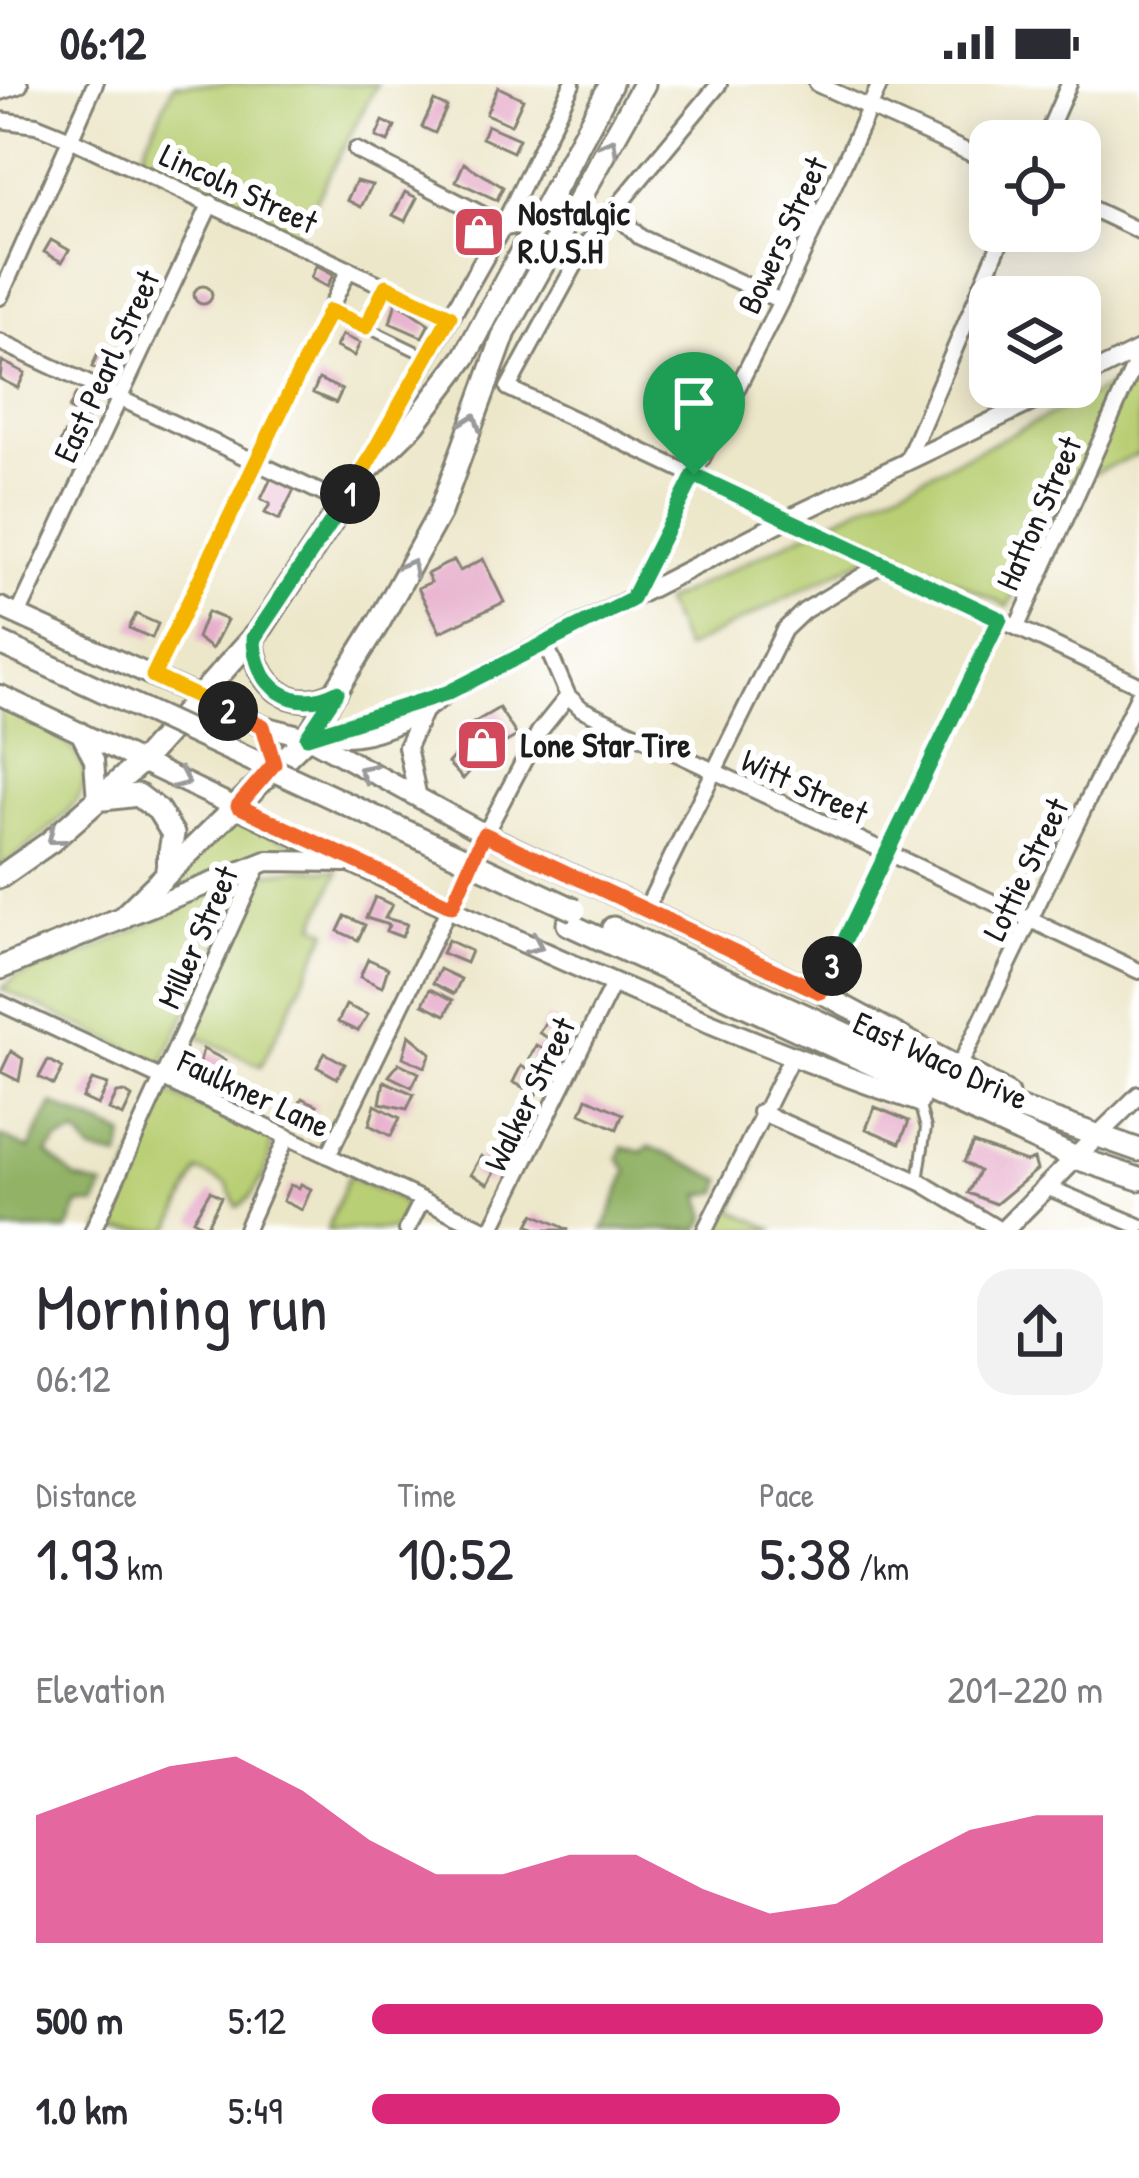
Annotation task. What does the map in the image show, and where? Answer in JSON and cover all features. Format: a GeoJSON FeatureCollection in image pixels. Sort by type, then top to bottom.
{"type":"FeatureCollection","features":[{"type":"Feature","properties":{"kind":"main road"},"geometry":{"type":"LineString","coordinates":[[0,90],[19,84]]}},
{"type":"Feature","properties":{"kind":"main road"},"geometry":{"type":"LineString","coordinates":[[0,877],[142,761],[254,638],[362,475],[414,424],[465,357],[611,84]]}},
{"type":"Feature","properties":{"kind":"main road"},"geometry":{"type":"LineString","coordinates":[[122,918],[238,806],[274,764],[317,735],[440,512],[505,332],[644,84]]}},
{"type":"Feature","properties":{"kind":"main road"},"geometry":{"type":"LineString","coordinates":[[503,225],[532,219],[545,209]]}},
{"type":"Feature","properties":{"kind":"main road","name":"East Waco Drive"},"geometry":{"type":"LineString","coordinates":[[9,611],[263,726],[317,735],[484,834],[820,992],[959,1067]]}},
{"type":"Feature","properties":{"kind":"main road"},"geometry":{"type":"LineString","coordinates":[[254,638],[258,671],[288,698],[318,701],[337,692]]}},
{"type":"Feature","properties":{"kind":"main road","name":"East Waco Drive"},"geometry":{"type":"LineString","coordinates":[[0,643],[1030,1137],[1139,1179]]}},
{"type":"Feature","properties":{"kind":"main road","name":"East Waco Drive"},"geometry":{"type":"LineString","coordinates":[[0,659],[975,1093],[1139,1150]]}},
{"type":"Feature","properties":{"kind":"main road","name":"East Waco Drive"},"geometry":{"type":"LineString","coordinates":[[0,695],[614,982],[791,1058],[919,1102]]}},
{"type":"Feature","properties":{"kind":"main road"},"geometry":{"type":"LineString","coordinates":[[263,726],[274,764]]}},
{"type":"Feature","properties":{"kind":"main road"},"geometry":{"type":"LineString","coordinates":[[80,732],[94,760],[97,801]]}},
{"type":"Feature","properties":{"kind":"main road"},"geometry":{"type":"LineString","coordinates":[[97,801],[138,795],[158,811],[172,834],[173,855],[165,876]]}},
{"type":"Feature","properties":{"kind":"main road"},"geometry":{"type":"LineString","coordinates":[[0,968],[260,863],[314,857],[363,864]]}},
{"type":"Feature","properties":{"kind":"main road"},"geometry":{"type":"LineString","coordinates":[[959,1067],[1065,1126]]}},
{"type":"Feature","properties":{"kind":"main road"},"geometry":{"type":"LineString","coordinates":[[919,1102],[1030,1137]]}},
{"type":"Feature","properties":{"kind":"main road"},"geometry":{"type":"LineString","coordinates":[[1002,1230],[1095,1138]]}},
{"type":"Feature","properties":{"kind":"street"},"geometry":{"type":"LineString","coordinates":[[0,297],[95,84]]}},
{"type":"Feature","properties":{"kind":"street"},"geometry":{"type":"LineString","coordinates":[[362,475],[503,225],[572,84]]}},
{"type":"Feature","properties":{"kind":"street"},"geometry":{"type":"LineString","coordinates":[[719,84],[612,210],[576,261],[508,388],[1139,685]]}},
{"type":"Feature","properties":{"kind":"street"},"geometry":{"type":"LineString","coordinates":[[817,84],[969,152]]}},
{"type":"Feature","properties":{"kind":"street","name":"Bowers Street"},"geometry":{"type":"LineString","coordinates":[[631,600],[781,302],[880,84]]}},
{"type":"Feature","properties":{"kind":"street"},"geometry":{"type":"LineString","coordinates":[[1053,120],[1069,84]]}},
{"type":"Feature","properties":{"kind":"street","name":"Lincoln Street"},"geometry":{"type":"LineString","coordinates":[[0,120],[68,138],[450,316]]}},
{"type":"Feature","properties":{"kind":"street"},"geometry":{"type":"LineString","coordinates":[[356,149],[503,225]]}},
{"type":"Feature","properties":{"kind":"street","name":"East Pearl Street"},"geometry":{"type":"LineString","coordinates":[[9,611],[123,400],[211,203]]}},
{"type":"Feature","properties":{"kind":"street"},"geometry":{"type":"LineString","coordinates":[[612,210],[640,237],[781,302]]}},
{"type":"Feature","properties":{"kind":"street"},"geometry":{"type":"LineString","coordinates":[[1101,213],[1139,231]]}},
{"type":"Feature","properties":{"kind":"street"},"geometry":{"type":"LineString","coordinates":[[906,463],[996,252]]}},
{"type":"Feature","properties":{"kind":"street"},"geometry":{"type":"LineString","coordinates":[[153,676],[349,269]]}},
{"type":"Feature","properties":{"kind":"street"},"geometry":{"type":"LineString","coordinates":[[0,342],[345,504]]}},
{"type":"Feature","properties":{"kind":"street"},"geometry":{"type":"LineString","coordinates":[[1101,370],[1139,353]]}},
{"type":"Feature","properties":{"kind":"street","name":"Hatton Street"},"geometry":{"type":"LineString","coordinates":[[1017,627],[1139,353]]}},
{"type":"Feature","properties":{"kind":"street"},"geometry":{"type":"LineString","coordinates":[[317,735],[447,693],[788,519],[1020,408]]}},
{"type":"Feature","properties":{"kind":"street"},"geometry":{"type":"LineString","coordinates":[[646,907],[784,630],[804,611],[882,564]]}},
{"type":"Feature","properties":{"kind":"street","name":"Hatton Street"},"geometry":{"type":"LineString","coordinates":[[820,992],[1000,619]]}},
{"type":"Feature","properties":{"kind":"street"},"geometry":{"type":"LineString","coordinates":[[328,1156],[484,834],[539,732],[568,696],[546,644]]}},
{"type":"Feature","properties":{"kind":"street"},"geometry":{"type":"LineString","coordinates":[[317,735],[343,739],[423,712],[447,693]]}},
{"type":"Feature","properties":{"kind":"street","name":"Lottie Street"},"geometry":{"type":"LineString","coordinates":[[959,1067],[1139,694]]}},
{"type":"Feature","properties":{"kind":"street","name":"Witt Street"},"geometry":{"type":"LineString","coordinates":[[568,696],[582,709],[1139,971]]}},
{"type":"Feature","properties":{"kind":"street"},"geometry":{"type":"LineString","coordinates":[[418,798],[407,747],[423,712]]}},
{"type":"Feature","properties":{"kind":"street","name":"Miller Street"},"geometry":{"type":"LineString","coordinates":[[93,1230],[260,863]]}},
{"type":"Feature","properties":{"kind":"street","name":"Walker Street"},"geometry":{"type":"LineString","coordinates":[[489,1230],[614,982]]}},
{"type":"Feature","properties":{"kind":"street","name":"Faulkner Lane"},"geometry":{"type":"LineString","coordinates":[[0,1003],[489,1230]]}},
{"type":"Feature","properties":{"kind":"street"},"geometry":{"type":"LineString","coordinates":[[705,1230],[791,1058]]}},
{"type":"Feature","properties":{"kind":"street"},"geometry":{"type":"LineString","coordinates":[[1095,1138],[1136,1104]]}},
{"type":"Feature","properties":{"kind":"street"},"geometry":{"type":"LineString","coordinates":[[760,1112],[918,1181],[1002,1230]]}},
{"type":"Feature","properties":{"kind":"street"},"geometry":{"type":"LineString","coordinates":[[246,1228],[287,1137]]}},
{"type":"Feature","properties":{"kind":"street"},"geometry":{"type":"LineString","coordinates":[[1047,1187],[1139,1226]]}},
{"type":"Feature","properties":{"kind":"street"},"geometry":{"type":"LineString","coordinates":[[407,1230],[422,1200]]}},
{"type":"Feature","properties":{"kind":"lane"},"geometry":{"type":"LineString","coordinates":[[366,327],[386,286]]}},
{"type":"Feature","properties":{"kind":"lane"},"geometry":{"type":"LineString","coordinates":[[329,311],[428,357]]}},
{"type":"Feature","properties":{"kind":"lane"},"geometry":{"type":"LineString","coordinates":[[918,1181],[926,1128],[919,1102]]}},
{"type":"Feature","properties":{"kind":"green space"},"geometry":{"type":"Polygon","coordinates":[[[174,84],[377,84],[295,239],[137,163],[174,84]]]}},
{"type":"Feature","properties":{"kind":"green space"},"geometry":{"type":"Polygon","coordinates":[[[1139,372],[1139,454],[1065,485],[1008,607],[888,547],[685,649],[664,602],[1065,408],[1101,408],[1101,390],[1139,372]]]}},
{"type":"Feature","properties":{"kind":"green space"},"geometry":{"type":"Polygon","coordinates":[[[0,705],[68,746],[82,764],[84,782],[76,801],[58,821],[0,868],[0,705]]]}},
{"type":"Feature","properties":{"kind":"green space"},"geometry":{"type":"Polygon","coordinates":[[[242,821],[308,851],[254,858],[149,901],[234,822],[242,821]]]}},
{"type":"Feature","properties":{"kind":"green space"},"geometry":{"type":"Polygon","coordinates":[[[339,871],[315,925],[328,931],[261,1066],[187,1031],[259,874],[339,871]]]}},
{"type":"Feature","properties":{"kind":"green space"},"geometry":{"type":"Polygon","coordinates":[[[242,879],[245,887],[162,1064],[2,989],[16,977],[87,953],[242,879]]]}},
{"type":"Feature","properties":{"kind":"green space"},"geometry":{"type":"Polygon","coordinates":[[[168,1093],[270,1139],[262,1178],[237,1207],[227,1184],[198,1171],[170,1230],[101,1230],[162,1095],[168,1093]]]}},
{"type":"Feature","properties":{"kind":"green space"},"geometry":{"type":"Polygon","coordinates":[[[52,1104],[124,1135],[120,1158],[91,1152],[78,1134],[58,1141],[47,1153],[75,1178],[104,1187],[96,1205],[79,1204],[68,1230],[0,1230],[0,1136],[29,1149],[52,1104]]]}},
{"type":"Feature","properties":{"kind":"green space"},"geometry":{"type":"Polygon","coordinates":[[[649,1146],[723,1180],[719,1192],[700,1195],[707,1217],[699,1230],[603,1230],[628,1171],[618,1158],[623,1147],[642,1152],[649,1146]]]}},
{"type":"Feature","properties":{"kind":"green space"},"geometry":{"type":"Polygon","coordinates":[[[745,1161],[754,1165],[733,1210],[775,1230],[711,1230],[745,1161]]]}},
{"type":"Feature","properties":{"kind":"green space"},"geometry":{"type":"Polygon","coordinates":[[[348,1177],[401,1201],[405,1208],[396,1230],[327,1230],[348,1177]]]}},
{"type":"Feature","properties":{"kind":"building"},"geometry":{"type":"Polygon","coordinates":[[[498,87],[523,99],[511,125],[486,114],[498,87]]]}},
{"type":"Feature","properties":{"kind":"building"},"geometry":{"type":"Polygon","coordinates":[[[434,101],[447,107],[435,133],[422,127],[434,101]]]}},
{"type":"Feature","properties":{"kind":"building"},"geometry":{"type":"Polygon","coordinates":[[[383,121],[395,127],[388,142],[376,137],[383,121]]]}},
{"type":"Feature","properties":{"kind":"building"},"geometry":{"type":"Polygon","coordinates":[[[487,125],[519,139],[513,152],[482,138],[487,125]]]}},
{"type":"Feature","properties":{"kind":"building"},"geometry":{"type":"Polygon","coordinates":[[[464,163],[503,187],[497,200],[456,181],[464,163]]]}},
{"type":"Feature","properties":{"kind":"building"},"geometry":{"type":"Polygon","coordinates":[[[356,181],[372,185],[361,207],[347,200],[356,181]]]}},
{"type":"Feature","properties":{"kind":"building"},"geometry":{"type":"Polygon","coordinates":[[[405,192],[417,198],[405,221],[393,215],[405,192]]]}},
{"type":"Feature","properties":{"kind":"building"},"geometry":{"type":"Polygon","coordinates":[[[51,240],[69,250],[62,262],[44,252],[51,240]]]}},
{"type":"Feature","properties":{"kind":"building"},"geometry":{"type":"Polygon","coordinates":[[[316,266],[333,275],[327,287],[311,278],[316,266]]]}},
{"type":"Feature","properties":{"kind":"building"},"geometry":{"type":"Polygon","coordinates":[[[203,286],[212,295],[203,304],[194,295],[203,286]]]}},
{"type":"Feature","properties":{"kind":"building"},"geometry":{"type":"Polygon","coordinates":[[[396,302],[429,324],[422,337],[390,323],[396,302]]]}},
{"type":"Feature","properties":{"kind":"building"},"geometry":{"type":"Polygon","coordinates":[[[342,335],[360,343],[354,356],[336,347],[342,335]]]}},
{"type":"Feature","properties":{"kind":"building"},"geometry":{"type":"Polygon","coordinates":[[[99,351],[109,355],[112,376],[92,367],[99,351]]]}},
{"type":"Feature","properties":{"kind":"building"},"geometry":{"type":"Polygon","coordinates":[[[2,361],[25,373],[18,388],[0,379],[2,361]]]}},
{"type":"Feature","properties":{"kind":"building"},"geometry":{"type":"Polygon","coordinates":[[[319,379],[342,390],[336,403],[313,393],[319,379]]]}},
{"type":"Feature","properties":{"kind":"building"},"geometry":{"type":"Polygon","coordinates":[[[76,394],[95,403],[88,418],[69,409],[76,394]]]}},
{"type":"Feature","properties":{"kind":"building"},"geometry":{"type":"Polygon","coordinates":[[[64,434],[79,441],[73,457],[57,450],[64,434]]]}},
{"type":"Feature","properties":{"kind":"building"},"geometry":{"type":"Polygon","coordinates":[[[271,478],[294,490],[279,520],[265,513],[270,504],[261,499],[271,478]]]}},
{"type":"Feature","properties":{"kind":"building"},"geometry":{"type":"Polygon","coordinates":[[[483,559],[504,602],[440,632],[418,588],[431,582],[427,574],[454,560],[460,571],[483,559]]]}},
{"type":"Feature","properties":{"kind":"building"},"geometry":{"type":"Polygon","coordinates":[[[207,612],[227,620],[212,649],[197,638],[207,612]]]}},
{"type":"Feature","properties":{"kind":"building"},"geometry":{"type":"Polygon","coordinates":[[[136,614],[158,624],[152,638],[129,628],[136,614]]]}},
{"type":"Feature","properties":{"kind":"building","name":"Lone Star Tire"},"geometry":{"type":"Polygon","coordinates":[[[499,708],[517,736],[485,754],[463,779],[448,763],[473,735],[468,726],[499,708]]]}},
{"type":"Feature","properties":{"kind":"building"},"geometry":{"type":"Polygon","coordinates":[[[375,897],[392,905],[385,918],[407,924],[402,937],[386,931],[389,925],[366,918],[375,897]]]}},
{"type":"Feature","properties":{"kind":"building"},"geometry":{"type":"Polygon","coordinates":[[[345,916],[365,925],[358,940],[338,931],[345,916]]]}},
{"type":"Feature","properties":{"kind":"building"},"geometry":{"type":"Polygon","coordinates":[[[448,940],[471,951],[466,963],[442,953],[448,940]]]}},
{"type":"Feature","properties":{"kind":"building"},"geometry":{"type":"Polygon","coordinates":[[[368,959],[388,968],[382,987],[360,977],[368,959]]]}},
{"type":"Feature","properties":{"kind":"building"},"geometry":{"type":"Polygon","coordinates":[[[440,969],[461,979],[454,994],[433,983],[440,969]]]}},
{"type":"Feature","properties":{"kind":"building"},"geometry":{"type":"Polygon","coordinates":[[[430,989],[453,1000],[446,1015],[423,1004],[430,989]]]}},
{"type":"Feature","properties":{"kind":"building"},"geometry":{"type":"Polygon","coordinates":[[[346,1005],[368,1015],[358,1031],[338,1022],[346,1005]]]}},
{"type":"Feature","properties":{"kind":"building"},"geometry":{"type":"Polygon","coordinates":[[[548,1018],[567,1031],[560,1044],[539,1033],[548,1018]]]}},
{"type":"Feature","properties":{"kind":"building"},"geometry":{"type":"Polygon","coordinates":[[[409,1035],[431,1053],[425,1067],[403,1057],[409,1035]]]}},
{"type":"Feature","properties":{"kind":"building"},"geometry":{"type":"Polygon","coordinates":[[[536,1045],[558,1057],[548,1070],[529,1059],[536,1045]]]}},
{"type":"Feature","properties":{"kind":"building"},"geometry":{"type":"Polygon","coordinates":[[[203,1049],[225,1060],[219,1075],[199,1065],[203,1049]]]}},
{"type":"Feature","properties":{"kind":"building"},"geometry":{"type":"Polygon","coordinates":[[[11,1051],[23,1059],[19,1081],[1,1072],[11,1051]]]}},
{"type":"Feature","properties":{"kind":"building"},"geometry":{"type":"Polygon","coordinates":[[[325,1053],[345,1064],[337,1078],[317,1067],[325,1053]]]}},
{"type":"Feature","properties":{"kind":"building"},"geometry":{"type":"Polygon","coordinates":[[[48,1060],[63,1068],[54,1085],[39,1077],[48,1060]]]}},
{"type":"Feature","properties":{"kind":"building"},"geometry":{"type":"Polygon","coordinates":[[[399,1063],[419,1073],[412,1087],[389,1076],[399,1063]]]}},
{"type":"Feature","properties":{"kind":"building"},"geometry":{"type":"Polygon","coordinates":[[[521,1066],[546,1079],[536,1094],[513,1082],[521,1066]]]}},
{"type":"Feature","properties":{"kind":"building"},"geometry":{"type":"Polygon","coordinates":[[[92,1080],[108,1085],[98,1105],[83,1098],[92,1080]]]}},
{"type":"Feature","properties":{"kind":"building"},"geometry":{"type":"Polygon","coordinates":[[[384,1081],[414,1094],[407,1109],[380,1103],[384,1081]]]}},
{"type":"Feature","properties":{"kind":"building"},"geometry":{"type":"Polygon","coordinates":[[[117,1093],[132,1097],[123,1116],[109,1110],[117,1093]]]}},
{"type":"Feature","properties":{"kind":"building"},"geometry":{"type":"Polygon","coordinates":[[[302,1098],[317,1105],[310,1122],[295,1115],[302,1098]]]}},
{"type":"Feature","properties":{"kind":"building"},"geometry":{"type":"Polygon","coordinates":[[[587,1098],[623,1114],[617,1129],[581,1113],[587,1098]]]}},
{"type":"Feature","properties":{"kind":"building"},"geometry":{"type":"Polygon","coordinates":[[[375,1105],[400,1118],[391,1136],[369,1125],[375,1105]]]}},
{"type":"Feature","properties":{"kind":"building"},"geometry":{"type":"Polygon","coordinates":[[[875,1107],[909,1121],[900,1143],[866,1129],[875,1107]]]}},
{"type":"Feature","properties":{"kind":"building"},"geometry":{"type":"Polygon","coordinates":[[[973,1143],[1026,1162],[1034,1159],[1037,1170],[996,1204],[968,1193],[979,1171],[964,1162],[973,1143]]]}},
{"type":"Feature","properties":{"kind":"building"},"geometry":{"type":"Polygon","coordinates":[[[481,1156],[498,1166],[488,1184],[471,1174],[481,1156]]]}},
{"type":"Feature","properties":{"kind":"building"},"geometry":{"type":"Polygon","coordinates":[[[301,1184],[311,1189],[302,1210],[283,1201],[290,1185],[299,1188],[301,1184]]]}},
{"type":"Feature","properties":{"kind":"building"},"geometry":{"type":"Polygon","coordinates":[[[210,1191],[221,1197],[206,1227],[193,1220],[210,1191]]]}},
{"type":"Feature","properties":{"kind":"building"},"geometry":{"type":"Polygon","coordinates":[[[534,1214],[569,1230],[539,1230],[528,1225],[534,1214]]]}},
{"type":"Feature","properties":{"kind":"place","name":"Nostalgic R.U.S.H"},"geometry":{"type":"Point","coordinates":[479,232]}},
{"type":"Feature","properties":{"kind":"place","name":"Lone Star Tire"},"geometry":{"type":"Point","coordinates":[482,745]}},
{"type":"Feature","properties":{"kind":"route"},"geometry":{"type":"LineString","coordinates":[[386,286],[450,316],[345,504],[254,638],[258,671],[288,698],[300,703],[318,701],[337,692],[307,737],[447,693],[631,600],[694,475],[1000,619],[820,992],[484,834],[452,906],[238,806],[274,764],[263,726],[153,676],[329,311],[366,327],[386,286]]}}]}
